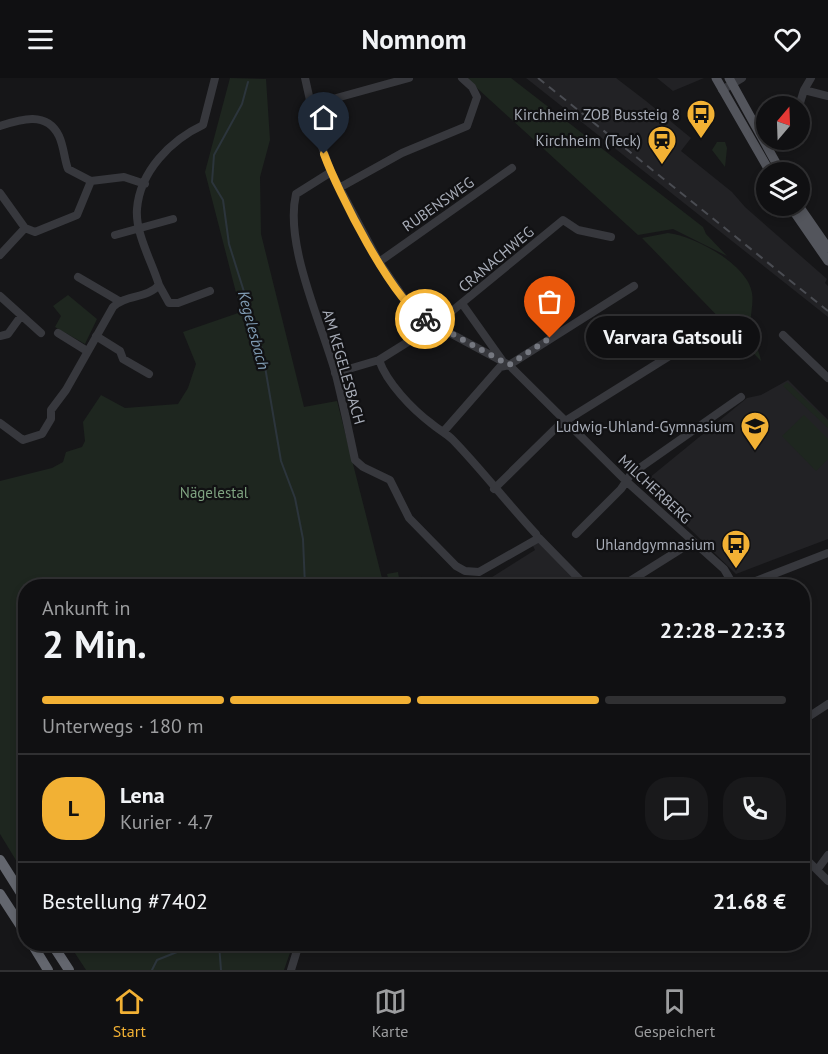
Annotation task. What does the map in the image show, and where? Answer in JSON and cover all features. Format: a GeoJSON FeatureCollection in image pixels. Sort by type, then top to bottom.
{"type":"FeatureCollection","features":[{"type":"Feature","properties":{"kind":"highway"},"geometry":{"type":"LineString","coordinates":[[0,860],[18,888]]}},
{"type":"Feature","properties":{"kind":"highway"},"geometry":{"type":"LineString","coordinates":[[0,894],[18,922]]}},
{"type":"Feature","properties":{"kind":"highway"},"geometry":{"type":"LineString","coordinates":[[36,951],[48,970]]}},
{"type":"Feature","properties":{"kind":"highway"},"geometry":{"type":"LineString","coordinates":[[57,951],[69,970]]}},
{"type":"Feature","properties":{"kind":"main road"},"geometry":{"type":"LineString","coordinates":[[716,78],[764,162]]}},
{"type":"Feature","properties":{"kind":"main road"},"geometry":{"type":"LineString","coordinates":[[731,81],[776,162]]}},
{"type":"Feature","properties":{"kind":"main road"},"geometry":{"type":"LineString","coordinates":[[797,216],[828,261]]}},
{"type":"Feature","properties":{"kind":"main road"},"geometry":{"type":"LineString","coordinates":[[807,216],[828,248]]}},
{"type":"Feature","properties":{"kind":"street"},"geometry":{"type":"LineString","coordinates":[[210,291],[178,303],[170,303],[159,285],[140,230],[137,209],[156,161],[165,150],[203,125],[215,78]]}},
{"type":"Feature","properties":{"kind":"street","name":"MILCHERBERG"},"geometry":{"type":"LineString","coordinates":[[305,78],[331,172],[379,262],[410,307],[435,325],[507,364]]}},
{"type":"Feature","properties":{"kind":"street"},"geometry":{"type":"LineString","coordinates":[[311,105],[409,78]]}},
{"type":"Feature","properties":{"kind":"street"},"geometry":{"type":"LineString","coordinates":[[339,188],[402,153],[467,126],[477,97],[472,87],[462,78]]}},
{"type":"Feature","properties":{"kind":"street"},"geometry":{"type":"LineString","coordinates":[[723,90],[731,81],[742,78]]}},
{"type":"Feature","properties":{"kind":"street"},"geometry":{"type":"LineString","coordinates":[[802,96],[811,78]]}},
{"type":"Feature","properties":{"kind":"street"},"geometry":{"type":"LineString","coordinates":[[804,90],[828,96]]}},
{"type":"Feature","properties":{"kind":"street"},"geometry":{"type":"LineString","coordinates":[[0,126],[34,117],[53,125],[60,137],[68,169],[91,181],[124,177],[145,184]]}},
{"type":"Feature","properties":{"kind":"street","name":"RUBENSWEG"},"geometry":{"type":"LineString","coordinates":[[379,262],[512,168]]}},
{"type":"Feature","properties":{"kind":"street","name":"AM KEGELESBACH"},"geometry":{"type":"LineString","coordinates":[[331,172],[296,194],[294,205],[298,248],[318,324],[335,373],[355,460],[363,467],[390,480],[409,518],[456,566],[465,571],[479,572],[539,538],[579,579]]}},
{"type":"Feature","properties":{"kind":"street"},"geometry":{"type":"LineString","coordinates":[[0,193],[25,228],[35,232],[77,215],[91,181]]}},
{"type":"Feature","properties":{"kind":"street"},"geometry":{"type":"LineString","coordinates":[[115,235],[140,230],[173,219]]}},
{"type":"Feature","properties":{"kind":"street","name":"CRANACHWEG"},"geometry":{"type":"LineString","coordinates":[[335,373],[379,360],[435,325],[463,305],[563,220],[578,230],[612,237]]}},
{"type":"Feature","properties":{"kind":"street"},"geometry":{"type":"LineString","coordinates":[[0,255],[25,228]]}},
{"type":"Feature","properties":{"kind":"street"},"geometry":{"type":"LineString","coordinates":[[78,277],[119,301]]}},
{"type":"Feature","properties":{"kind":"street"},"geometry":{"type":"LineString","coordinates":[[0,423],[23,440],[42,434],[51,419],[51,410],[66,390],[87,351],[119,301],[152,292],[159,285]]}},
{"type":"Feature","properties":{"kind":"street"},"geometry":{"type":"LineString","coordinates":[[444,431],[500,367],[634,286]]}},
{"type":"Feature","properties":{"kind":"street"},"geometry":{"type":"LineString","coordinates":[[0,296],[41,333]]}},
{"type":"Feature","properties":{"kind":"street","name":"MILCHERBERG"},"geometry":{"type":"LineString","coordinates":[[463,305],[507,364],[626,481],[724,569],[730,579]]}},
{"type":"Feature","properties":{"kind":"street"},"geometry":{"type":"LineString","coordinates":[[0,336],[8,334],[21,316]]}},
{"type":"Feature","properties":{"kind":"street"},"geometry":{"type":"LineString","coordinates":[[57,333],[87,351]]}},
{"type":"Feature","properties":{"kind":"street"},"geometry":{"type":"LineString","coordinates":[[783,335],[828,378]]}},
{"type":"Feature","properties":{"kind":"street"},"geometry":{"type":"LineString","coordinates":[[96,336],[120,351],[123,359],[149,374]]}},
{"type":"Feature","properties":{"kind":"street"},"geometry":{"type":"LineString","coordinates":[[494,489],[559,425],[687,345],[708,346]]}},
{"type":"Feature","properties":{"kind":"street"},"geometry":{"type":"LineString","coordinates":[[379,360],[385,374],[415,408],[432,424],[444,431],[536,534]]}},
{"type":"Feature","properties":{"kind":"street"},"geometry":{"type":"LineString","coordinates":[[576,534],[631,474],[741,397]]}},
{"type":"Feature","properties":{"kind":"street"},"geometry":{"type":"LineString","coordinates":[[633,579],[692,542]]}},
{"type":"Feature","properties":{"kind":"street"},"geometry":{"type":"LineString","coordinates":[[761,579],[828,553]]}},
{"type":"Feature","properties":{"kind":"street"},"geometry":{"type":"LineString","coordinates":[[810,716],[828,704]]}},
{"type":"Feature","properties":{"kind":"street"},"geometry":{"type":"LineString","coordinates":[[817,870],[828,855]]}},
{"type":"Feature","properties":{"kind":"street"},"geometry":{"type":"LineString","coordinates":[[810,863],[828,881]]}},
{"type":"Feature","properties":{"kind":"street"},"geometry":{"type":"LineString","coordinates":[[291,970],[297,951]]}},
{"type":"Feature","properties":{"kind":"shaded area"},"geometry":{"type":"Polygon","coordinates":[[[526,78],[616,78],[646,101],[691,138],[681,151],[732,192],[745,207],[827,279],[825,283],[828,286],[828,317],[526,78]]]}},
{"type":"Feature","properties":{"kind":"shaded area"},"geometry":{"type":"Polygon","coordinates":[[[657,78],[704,78],[673,91],[657,78]]]}},
{"type":"Feature","properties":{"kind":"shaded area","name":"Ludwig-Uhland-Gymnasium"},"geometry":{"type":"Polygon","coordinates":[[[788,380],[828,420],[828,539],[736,574],[643,483],[747,398],[761,395],[788,380]]]}},
{"type":"Feature","properties":{"kind":"shaded area"},"geometry":{"type":"Polygon","coordinates":[[[539,541],[579,579],[489,579],[535,550],[532,544],[539,541]]]}},
{"type":"Feature","properties":{"kind":"green space","name":"Nägelestal"},"geometry":{"type":"Polygon","coordinates":[[[230,78],[266,79],[270,140],[260,177],[261,234],[304,407],[337,401],[382,579],[18,579],[18,864],[0,834],[0,481],[52,468],[63,462],[66,452],[82,447],[85,441],[83,422],[101,395],[125,408],[178,404],[188,388],[196,364],[183,332],[241,312],[205,172],[230,78]]]}},
{"type":"Feature","properties":{"kind":"green space"},"geometry":{"type":"Polygon","coordinates":[[[466,78],[511,78],[703,227],[706,234],[727,256],[673,229],[638,235],[466,78]]]}},
{"type":"Feature","properties":{"kind":"green space"},"geometry":{"type":"Polygon","coordinates":[[[717,142],[725,142],[727,148],[725,167],[712,150],[717,142]]]}},
{"type":"Feature","properties":{"kind":"green space"},"geometry":{"type":"Polygon","coordinates":[[[668,233],[705,246],[741,272],[752,293],[751,331],[761,361],[642,238],[668,233]]]}},
{"type":"Feature","properties":{"kind":"green space"},"geometry":{"type":"Polygon","coordinates":[[[68,295],[97,319],[85,344],[55,327],[61,316],[53,306],[68,295]]]}},
{"type":"Feature","properties":{"kind":"green space"},"geometry":{"type":"Polygon","coordinates":[[[787,382],[828,421],[828,428],[783,386],[787,382]]]}},
{"type":"Feature","properties":{"kind":"green space"},"geometry":{"type":"Polygon","coordinates":[[[804,415],[828,439],[828,459],[816,471],[782,436],[804,415]]]}},
{"type":"Feature","properties":{"kind":"green space"},"geometry":{"type":"Polygon","coordinates":[[[398,572],[399,578],[454,579],[388,579],[387,574],[398,572]]]}},
{"type":"Feature","properties":{"kind":"green space"},"geometry":{"type":"Polygon","coordinates":[[[74,951],[291,951],[284,970],[86,970],[74,951]]]}},
{"type":"Feature","properties":{"kind":"waterway","name":"Kegelesbach"},"geometry":{"type":"LineString","coordinates":[[248,82],[242,104],[214,155],[212,182],[223,200],[229,244],[262,349],[281,461],[295,498],[303,539],[305,579]]}},
{"type":"Feature","properties":{"kind":"waterway"},"geometry":{"type":"LineString","coordinates":[[152,970],[157,960],[180,951]]}},
{"type":"Feature","properties":{"kind":"waterway","name":"Kegelesbach"},"geometry":{"type":"LineString","coordinates":[[220,951],[221,970]]}},
{"type":"Feature","properties":{"kind":"railway"},"geometry":{"type":"LineString","coordinates":[[538,78],[828,311]]}},
{"type":"Feature","properties":{"kind":"way so far"},"geometry":{"type":"LineString","coordinates":[[425,319],[509,365],[550,338]]}},
{"type":"Feature","properties":{"kind":"place","name":"Kirchheim ZOB Bussteig 8"},"geometry":{"type":"Point","coordinates":[701,140]}},
{"type":"Feature","properties":{"kind":"place","name":"Kirchheim (Teck)"},"geometry":{"type":"Point","coordinates":[662,166]}},
{"type":"Feature","properties":{"kind":"place","name":"Varvara Gatsouli"},"geometry":{"type":"Point","coordinates":[550,338]}},
{"type":"Feature","properties":{"kind":"place","name":"Ludwig-Uhland-Gymnasium"},"geometry":{"type":"Point","coordinates":[755,452]}},
{"type":"Feature","properties":{"kind":"place","name":"Uhlandgymnasium"},"geometry":{"type":"Point","coordinates":[736,570]}},
{"type":"Feature","properties":{"kind":"route"},"geometry":{"type":"LineString","coordinates":[[324,154],[331,172],[379,262],[410,307],[425,319]]}}]}
